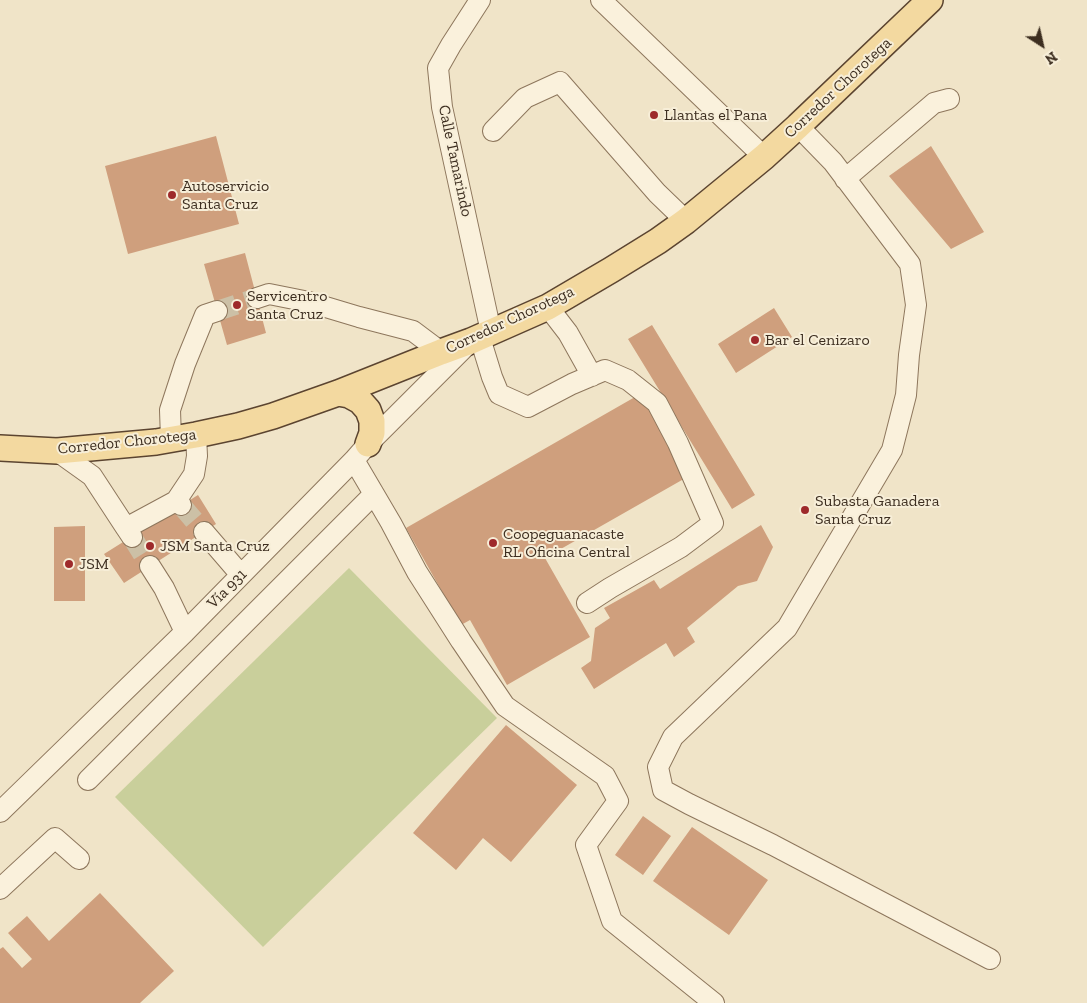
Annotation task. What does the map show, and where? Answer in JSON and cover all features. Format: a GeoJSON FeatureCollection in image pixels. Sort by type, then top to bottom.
{"type":"FeatureCollection","features":[{"type":"Feature","properties":{"kind":"main road","name":"Corredor Chorotega"},"geometry":{"type":"LineString","coordinates":[[0,448],[57,450],[156,442],[196,435],[273,416],[338,393],[481,337],[548,306],[619,265],[686,221],[764,157],[930,0]]}},
{"type":"Feature","properties":{"kind":"main road"},"geometry":{"type":"LineString","coordinates":[[338,393],[349,395],[360,401],[368,410],[372,421],[372,433],[361,452]]}},
{"type":"Feature","properties":{"kind":"street","name":"Calle Tamarindo"},"geometry":{"type":"LineString","coordinates":[[480,0],[438,68],[442,107],[481,337],[492,377],[499,394],[528,407],[572,384],[605,370],[628,380],[657,403],[678,442],[713,523],[681,547],[587,603]]}},
{"type":"Feature","properties":{"kind":"street"},"geometry":{"type":"LineString","coordinates":[[601,0],[764,157]]}},
{"type":"Feature","properties":{"kind":"street"},"geometry":{"type":"LineString","coordinates":[[493,131],[526,98],[560,82],[657,193],[686,221]]}},
{"type":"Feature","properties":{"kind":"street"},"geometry":{"type":"LineString","coordinates":[[845,179],[934,103],[949,99]]}},
{"type":"Feature","properties":{"kind":"street"},"geometry":{"type":"LineString","coordinates":[[798,126],[833,162],[910,264],[916,305],[906,395],[892,450],[787,628],[673,737],[658,767],[663,790],[773,845],[990,959]]}},
{"type":"Feature","properties":{"kind":"street"},"geometry":{"type":"LineString","coordinates":[[257,298],[269,294],[309,302],[413,331],[441,352]]}},
{"type":"Feature","properties":{"kind":"street"},"geometry":{"type":"LineString","coordinates":[[548,306],[568,333],[592,376]]}},
{"type":"Feature","properties":{"kind":"street"},"geometry":{"type":"LineString","coordinates":[[171,439],[170,410],[184,364],[204,315],[217,311]]}},
{"type":"Feature","properties":{"kind":"street","name":"Vía 931"},"geometry":{"type":"LineString","coordinates":[[0,812],[185,632],[361,452],[481,337]]}},
{"type":"Feature","properties":{"kind":"street"},"geometry":{"type":"LineString","coordinates":[[57,450],[92,476],[129,532],[178,503],[194,474],[197,456],[196,435]]}},
{"type":"Feature","properties":{"kind":"street"},"geometry":{"type":"LineString","coordinates":[[361,452],[374,494],[417,572],[505,706],[605,776],[618,801],[586,845],[612,921],[714,1003]]}},
{"type":"Feature","properties":{"kind":"street"},"geometry":{"type":"LineString","coordinates":[[88,780],[374,494]]}},
{"type":"Feature","properties":{"kind":"street"},"geometry":{"type":"LineString","coordinates":[[204,532],[241,575]]}},
{"type":"Feature","properties":{"kind":"street"},"geometry":{"type":"LineString","coordinates":[[150,566],[164,588],[185,632]]}},
{"type":"Feature","properties":{"kind":"street"},"geometry":{"type":"LineString","coordinates":[[0,889],[55,838],[79,859]]}},
{"type":"Feature","properties":{"kind":"green space"},"geometry":{"type":"Polygon","coordinates":[[[349,568],[497,718],[263,947],[115,797],[349,568]]]}},
{"type":"Feature","properties":{"kind":"building","name":"Autoservicio Santa Cruz"},"geometry":{"type":"Polygon","coordinates":[[[216,136],[239,224],[128,254],[105,166],[216,136]]]}},
{"type":"Feature","properties":{"kind":"building"},"geometry":{"type":"Polygon","coordinates":[[[931,146],[984,232],[951,249],[889,176],[931,146]]]}},
{"type":"Feature","properties":{"kind":"building","name":"Servicentro Santa Cruz"},"geometry":{"type":"Polygon","coordinates":[[[245,253],[266,333],[227,345],[204,264],[245,253]]]}},
{"type":"Feature","properties":{"kind":"building","name":"Bar el Cenizaro"},"geometry":{"type":"Polygon","coordinates":[[[774,308],[792,337],[736,373],[718,344],[774,308]]]}},
{"type":"Feature","properties":{"kind":"building"},"geometry":{"type":"Polygon","coordinates":[[[652,325],[755,495],[732,509],[628,339],[652,325]]]}},
{"type":"Feature","properties":{"kind":"building","name":"Coopeguanacaste RL Oficina Central"},"geometry":{"type":"Polygon","coordinates":[[[642,393],[689,476],[545,558],[590,637],[507,685],[470,620],[461,625],[406,528],[642,393]]]}},
{"type":"Feature","properties":{"kind":"building","name":"JSM Santa Cruz"},"geometry":{"type":"Polygon","coordinates":[[[198,495],[216,524],[124,583],[104,554],[198,495]]]}},
{"type":"Feature","properties":{"kind":"building"},"geometry":{"type":"Polygon","coordinates":[[[761,525],[773,547],[757,581],[738,586],[687,628],[695,642],[674,657],[666,643],[594,689],[581,668],[591,661],[595,628],[610,618],[604,608],[654,580],[660,589],[761,525]]]}},
{"type":"Feature","properties":{"kind":"building","name":"JSM"},"geometry":{"type":"Polygon","coordinates":[[[85,526],[85,601],[54,601],[54,527],[85,526]]]}},
{"type":"Feature","properties":{"kind":"building"},"geometry":{"type":"Polygon","coordinates":[[[506,725],[577,785],[511,862],[483,838],[456,870],[413,833],[506,725]]]}},
{"type":"Feature","properties":{"kind":"building"},"geometry":{"type":"Polygon","coordinates":[[[643,816],[671,836],[643,875],[615,855],[643,816]]]}},
{"type":"Feature","properties":{"kind":"building"},"geometry":{"type":"Polygon","coordinates":[[[692,827],[768,880],[729,935],[653,881],[692,827]]]}},
{"type":"Feature","properties":{"kind":"building"},"geometry":{"type":"Polygon","coordinates":[[[100,893],[174,971],[140,1003],[0,1003],[0,949],[3,947],[22,968],[32,959],[8,933],[27,916],[49,941],[100,893]]]}},
{"type":"Feature","properties":{"kind":"tunnel"},"geometry":{"type":"LineString","coordinates":[[217,311],[257,298]]}},
{"type":"Feature","properties":{"kind":"tunnel"},"geometry":{"type":"LineString","coordinates":[[181,505],[204,532]]}},
{"type":"Feature","properties":{"kind":"tunnel"},"geometry":{"type":"LineString","coordinates":[[132,537],[150,566]]}},
{"type":"Feature","properties":{"kind":"place","name":"Llantas el Pana"},"geometry":{"type":"Point","coordinates":[654,115]}},
{"type":"Feature","properties":{"kind":"place","name":"Autoservicio Santa Cruz"},"geometry":{"type":"Point","coordinates":[172,195]}},
{"type":"Feature","properties":{"kind":"place","name":"Servicentro Santa Cruz"},"geometry":{"type":"Point","coordinates":[237,305]}},
{"type":"Feature","properties":{"kind":"place","name":"Bar el Cenizaro"},"geometry":{"type":"Point","coordinates":[755,340]}},
{"type":"Feature","properties":{"kind":"place","name":"Subasta Ganadera Santa Cruz"},"geometry":{"type":"Point","coordinates":[805,510]}},
{"type":"Feature","properties":{"kind":"place","name":"Coopeguanacaste RL Oficina Central"},"geometry":{"type":"Point","coordinates":[493,543]}},
{"type":"Feature","properties":{"kind":"place","name":"JSM Santa Cruz"},"geometry":{"type":"Point","coordinates":[150,546]}},
{"type":"Feature","properties":{"kind":"place","name":"JSM"},"geometry":{"type":"Point","coordinates":[69,564]}}]}
